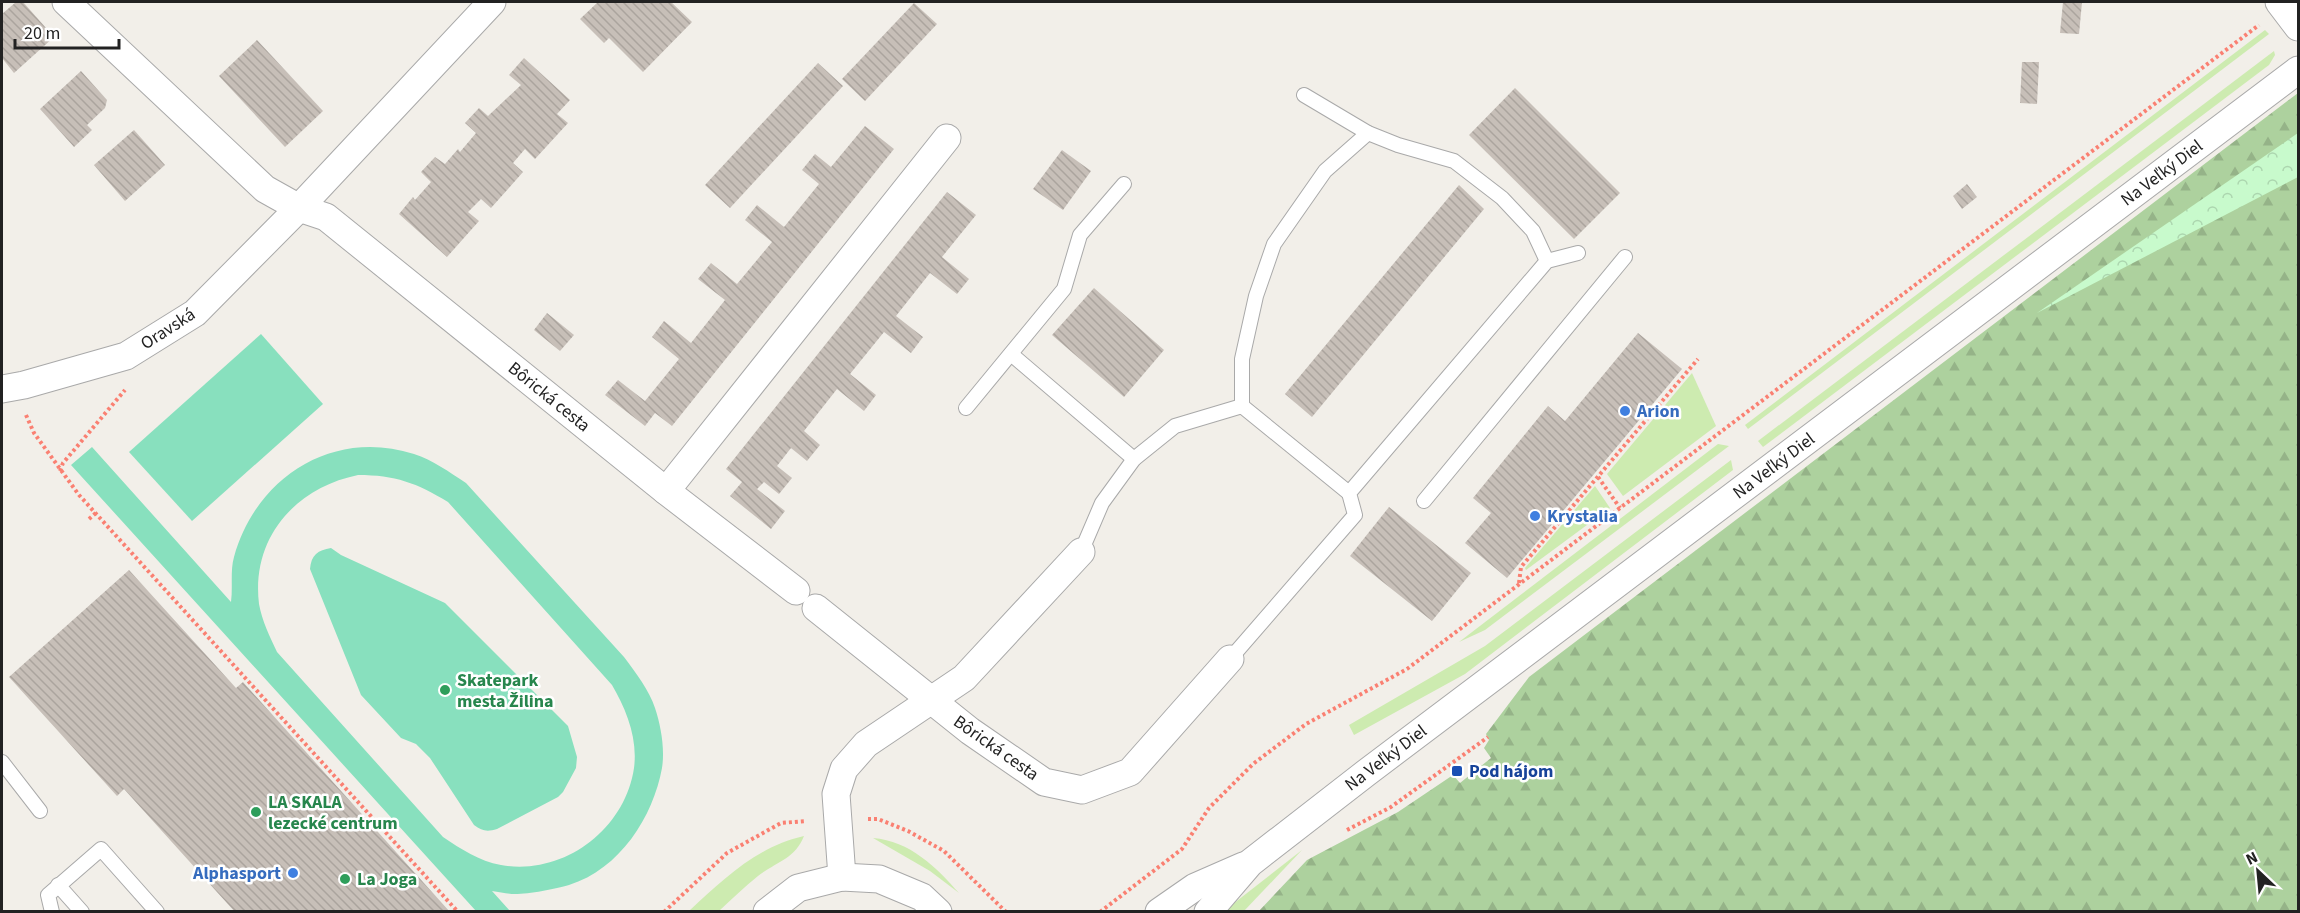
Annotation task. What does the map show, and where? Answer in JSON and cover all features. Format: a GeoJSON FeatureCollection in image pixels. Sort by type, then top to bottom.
{"type":"FeatureCollection","features":[{"type":"Feature","properties":{"kind":"street","name":"Bôrická cesta"},"geometry":{"type":"LineString","coordinates":[[66,2],[265,189],[299,208],[326,217],[666,491],[796,591]]}},
{"type":"Feature","properties":{"kind":"street"},"geometry":{"type":"LineString","coordinates":[[299,208],[492,2]]}},
{"type":"Feature","properties":{"kind":"street","name":"Na Veľký Diel"},"geometry":{"type":"LineString","coordinates":[[1208,912],[1250,863],[1366,773],[2298,70]]}},
{"type":"Feature","properties":{"kind":"street"},"geometry":{"type":"LineString","coordinates":[[666,491],[947,138]]}},
{"type":"Feature","properties":{"kind":"street","name":"Oravská"},"geometry":{"type":"LineString","coordinates":[[2,389],[126,356],[195,313],[299,208]]}},
{"type":"Feature","properties":{"kind":"street"},"geometry":{"type":"LineString","coordinates":[[842,877],[836,794],[844,769],[866,744],[964,678],[1081,552]]}},
{"type":"Feature","properties":{"kind":"street","name":"Bôrická cesta"},"geometry":{"type":"LineString","coordinates":[[816,608],[970,731],[1044,782],[1082,789],[1130,772],[1230,659]]}},
{"type":"Feature","properties":{"kind":"street","name":"Na Veľký Diel"},"geometry":{"type":"LineString","coordinates":[[1159,912],[1195,887],[1250,863]]}},
{"type":"Feature","properties":{"kind":"street"},"geometry":{"type":"LineString","coordinates":[[767,912],[798,888],[842,877],[879,879],[922,897],[938,912]]}},
{"type":"Feature","properties":{"kind":"lane"},"geometry":{"type":"LineString","coordinates":[[1304,95],[1368,133],[1398,145],[1454,160],[1502,198],[1533,231],[1547,261]]}},
{"type":"Feature","properties":{"kind":"lane"},"geometry":{"type":"LineString","coordinates":[[1242,406],[1242,359],[1256,296],[1274,244],[1325,171],[1368,133]]}},
{"type":"Feature","properties":{"kind":"lane"},"geometry":{"type":"LineString","coordinates":[[966,408],[1064,289],[1080,234],[1124,184]]}},
{"type":"Feature","properties":{"kind":"lane"},"geometry":{"type":"LineString","coordinates":[[1349,493],[1547,261],[1578,253]]}},
{"type":"Feature","properties":{"kind":"lane"},"geometry":{"type":"LineString","coordinates":[[1424,501],[1625,257]]}},
{"type":"Feature","properties":{"kind":"lane"},"geometry":{"type":"LineString","coordinates":[[1011,354],[1134,459]]}},
{"type":"Feature","properties":{"kind":"lane"},"geometry":{"type":"LineString","coordinates":[[1081,552],[1102,503],[1134,459],[1175,426],[1242,406]]}},
{"type":"Feature","properties":{"kind":"lane"},"geometry":{"type":"LineString","coordinates":[[1230,659],[1354,515],[1349,493],[1242,406]]}},
{"type":"Feature","properties":{"kind":"lane"},"geometry":{"type":"LineString","coordinates":[[2,762],[40,812]]}},
{"type":"Feature","properties":{"kind":"lane"},"geometry":{"type":"LineString","coordinates":[[52,912],[48,895],[101,849],[157,912]]}},
{"type":"Feature","properties":{"kind":"lane"},"geometry":{"type":"LineString","coordinates":[[58,885],[82,912]]}},
{"type":"Feature","properties":{"kind":"path"},"geometry":{"type":"LineString","coordinates":[[1100,912],[1182,849],[1209,808],[1253,764],[1306,724],[1407,669],[2287,12]]}},
{"type":"Feature","properties":{"kind":"path"},"geometry":{"type":"LineString","coordinates":[[1519,584],[1521,567],[1698,359]]}},
{"type":"Feature","properties":{"kind":"path"},"geometry":{"type":"LineString","coordinates":[[60,471],[63,463],[127,388]]}},
{"type":"Feature","properties":{"kind":"path"},"geometry":{"type":"LineString","coordinates":[[24,411],[34,433],[60,471],[96,513],[458,912]]}},
{"type":"Feature","properties":{"kind":"path"},"geometry":{"type":"LineString","coordinates":[[1598,477],[1620,508]]}},
{"type":"Feature","properties":{"kind":"path"},"geometry":{"type":"LineString","coordinates":[[89,519],[96,513]]}},
{"type":"Feature","properties":{"kind":"path"},"geometry":{"type":"LineString","coordinates":[[1340,834],[1391,807],[1488,737]]}},
{"type":"Feature","properties":{"kind":"green space"},"geometry":{"type":"Polygon","coordinates":[[[2265,30],[2269,34],[1748,429],[1745,425],[2265,30]]]}},
{"type":"Feature","properties":{"kind":"green space"},"geometry":{"type":"Polygon","coordinates":[[[2274,51],[2275,55],[2269,65],[1763,447],[1758,441],[2274,51]]]}},
{"type":"Feature","properties":{"kind":"green space"},"geometry":{"type":"Polygon","coordinates":[[[2298,93],[2298,911],[1258,912],[1307,860],[1398,812],[1453,775],[1460,783],[1491,758],[1484,748],[1489,740],[1486,734],[1529,677],[2298,93]]]}},
{"type":"Feature","properties":{"kind":"green space"},"geometry":{"type":"Polygon","coordinates":[[[2298,133],[2298,177],[2037,313],[2298,133]]]}},
{"type":"Feature","properties":{"kind":"green space"},"geometry":{"type":"Polygon","coordinates":[[[261,334],[323,404],[192,521],[129,452],[261,334]]]}},
{"type":"Feature","properties":{"kind":"green space"},"geometry":{"type":"Polygon","coordinates":[[[1692,373],[1716,426],[1623,496],[1607,474],[1692,373]]]}},
{"type":"Feature","properties":{"kind":"green space"},"geometry":{"type":"Polygon","coordinates":[[[1718,444],[1729,446],[1485,630],[1459,642],[1718,444]]]}},
{"type":"Feature","properties":{"kind":"green space"},"geometry":{"type":"Polygon","coordinates":[[[92,447],[231,602],[233,562],[245,529],[260,504],[279,482],[302,466],[327,454],[355,448],[384,448],[414,454],[447,471],[466,483],[624,657],[646,688],[657,715],[663,753],[658,786],[642,822],[618,854],[604,867],[587,877],[550,890],[515,894],[492,891],[510,911],[476,911],[71,465],[92,447]],[[358,475],[315,491],[297,504],[270,538],[262,558],[258,580],[259,604],[264,623],[277,652],[443,837],[463,850],[493,863],[524,867],[547,863],[587,844],[604,829],[618,811],[628,790],[634,768],[634,746],[630,724],[612,685],[448,502],[405,481],[358,475]]]}},
{"type":"Feature","properties":{"kind":"green space"},"geometry":{"type":"Polygon","coordinates":[[[1731,460],[1733,470],[1465,674],[1354,735],[1349,725],[1485,646],[1731,460]]]}},
{"type":"Feature","properties":{"kind":"green space"},"geometry":{"type":"Polygon","coordinates":[[[1595,486],[1610,508],[1526,570],[1525,568],[1595,486]]]}},
{"type":"Feature","properties":{"kind":"green space","name":"Skatepark mesta Žilina"},"geometry":{"type":"Polygon","coordinates":[[[331,548],[341,555],[445,603],[568,726],[577,757],[576,768],[558,797],[497,829],[485,830],[474,825],[430,758],[416,744],[401,738],[361,695],[310,569],[316,554],[331,548]]]}},
{"type":"Feature","properties":{"kind":"green space"},"geometry":{"type":"Polygon","coordinates":[[[804,836],[796,850],[758,876],[719,911],[689,911],[728,876],[756,856],[787,841],[804,836]]]}},
{"type":"Feature","properties":{"kind":"green space"},"geometry":{"type":"Polygon","coordinates":[[[873,838],[899,844],[921,857],[959,893],[930,871],[873,838]]]}},
{"type":"Feature","properties":{"kind":"green space"},"geometry":{"type":"Polygon","coordinates":[[[1302,850],[1244,911],[1224,911],[1302,850]]]}},
{"type":"Feature","properties":{"kind":"building"},"geometry":{"type":"Polygon","coordinates":[[[16,2],[23,2],[54,37],[14,73],[2,58],[2,14],[16,2]]]}},
{"type":"Feature","properties":{"kind":"building"},"geometry":{"type":"Polygon","coordinates":[[[598,2],[671,2],[692,22],[643,72],[609,38],[604,43],[580,19],[598,2]]]}},
{"type":"Feature","properties":{"kind":"building"},"geometry":{"type":"Polygon","coordinates":[[[2063,2],[2082,2],[2079,34],[2060,33],[2063,2]]]}},
{"type":"Feature","properties":{"kind":"building"},"geometry":{"type":"Polygon","coordinates":[[[914,3],[937,24],[865,101],[842,79],[914,3]]]}},
{"type":"Feature","properties":{"kind":"building"},"geometry":{"type":"Polygon","coordinates":[[[257,40],[323,111],[285,147],[219,76],[257,40]]]}},
{"type":"Feature","properties":{"kind":"building"},"geometry":{"type":"Polygon","coordinates":[[[524,58],[570,100],[557,114],[568,123],[535,159],[525,149],[513,163],[523,172],[491,208],[481,199],[468,212],[479,221],[447,257],[399,214],[413,197],[415,200],[431,182],[421,172],[435,157],[445,164],[458,149],[460,152],[476,133],[465,123],[479,108],[488,116],[521,85],[509,75],[524,58]]]}},
{"type":"Feature","properties":{"kind":"building"},"geometry":{"type":"Polygon","coordinates":[[[2022,62],[2039,62],[2037,104],[2020,103],[2022,62]]]}},
{"type":"Feature","properties":{"kind":"building"},"geometry":{"type":"Polygon","coordinates":[[[818,63],[843,86],[730,208],[705,185],[818,63]]]}},
{"type":"Feature","properties":{"kind":"building"},"geometry":{"type":"Polygon","coordinates":[[[81,71],[107,100],[105,108],[87,125],[92,130],[74,147],[40,109],[81,71]]]}},
{"type":"Feature","properties":{"kind":"building"},"geometry":{"type":"Polygon","coordinates":[[[1515,88],[1620,193],[1574,239],[1469,135],[1515,88]]]}},
{"type":"Feature","properties":{"kind":"building"},"geometry":{"type":"Polygon","coordinates":[[[865,126],[894,149],[672,426],[655,413],[645,426],[605,395],[618,380],[645,401],[679,359],[652,337],[664,321],[691,343],[725,300],[698,279],[711,263],[737,284],[772,242],[745,220],[757,205],[784,227],[819,184],[802,170],[815,154],[831,167],[865,126]]]}},
{"type":"Feature","properties":{"kind":"building"},"geometry":{"type":"Polygon","coordinates":[[[134,130],[165,165],[125,201],[94,165],[134,130]]]}},
{"type":"Feature","properties":{"kind":"building"},"geometry":{"type":"Polygon","coordinates":[[[1062,150],[1091,171],[1063,210],[1033,189],[1062,150]]]}},
{"type":"Feature","properties":{"kind":"building"},"geometry":{"type":"Polygon","coordinates":[[[1967,184],[1977,197],[1962,209],[1953,196],[1967,184]]]}},
{"type":"Feature","properties":{"kind":"building"},"geometry":{"type":"Polygon","coordinates":[[[1459,185],[1484,209],[1312,417],[1285,394],[1459,185]]]}},
{"type":"Feature","properties":{"kind":"building"},"geometry":{"type":"Polygon","coordinates":[[[947,192],[976,215],[942,257],[969,279],[957,294],[930,273],[896,316],[923,337],[911,353],[884,332],[850,374],[876,395],[864,411],[837,389],[804,431],[820,445],[807,461],[791,448],[777,466],[792,478],[779,494],[764,482],[757,489],[785,511],[771,529],[730,496],[742,482],[726,469],[947,192]]]}},
{"type":"Feature","properties":{"kind":"building"},"geometry":{"type":"Polygon","coordinates":[[[1094,288],[1164,350],[1124,397],[1052,335],[1094,288]]]}},
{"type":"Feature","properties":{"kind":"building"},"geometry":{"type":"Polygon","coordinates":[[[547,313],[574,335],[560,351],[534,330],[547,313]]]}},
{"type":"Feature","properties":{"kind":"building"},"geometry":{"type":"Polygon","coordinates":[[[1638,333],[1682,369],[1507,578],[1465,543],[1491,513],[1473,498],[1548,406],[1565,421],[1638,333]]]}},
{"type":"Feature","properties":{"kind":"building"},"geometry":{"type":"Polygon","coordinates":[[[1389,507],[1471,573],[1432,621],[1350,556],[1389,507]]]}},
{"type":"Feature","properties":{"kind":"building"},"geometry":{"type":"Polygon","coordinates":[[[129,570],[236,688],[243,682],[450,912],[235,912],[124,789],[117,796],[9,677],[129,570]]]}},
{"type":"Feature","properties":{"kind":"place","name":"Arion"},"geometry":{"type":"Point","coordinates":[1625,411]}},
{"type":"Feature","properties":{"kind":"place","name":"Krystalia"},"geometry":{"type":"Point","coordinates":[1535,516]}},
{"type":"Feature","properties":{"kind":"place","name":"Skatepark mesta Žilina"},"geometry":{"type":"Point","coordinates":[445,690]}},
{"type":"Feature","properties":{"kind":"place","name":"Pod hájom"},"geometry":{"type":"Point","coordinates":[1457,771]}},
{"type":"Feature","properties":{"kind":"place","name":"LA SKALA lezecké centrum"},"geometry":{"type":"Point","coordinates":[256,812]}},
{"type":"Feature","properties":{"kind":"place","name":"Alphasport"},"geometry":{"type":"Point","coordinates":[293,873]}},
{"type":"Feature","properties":{"kind":"place","name":"La Joga"},"geometry":{"type":"Point","coordinates":[345,879]}}]}
